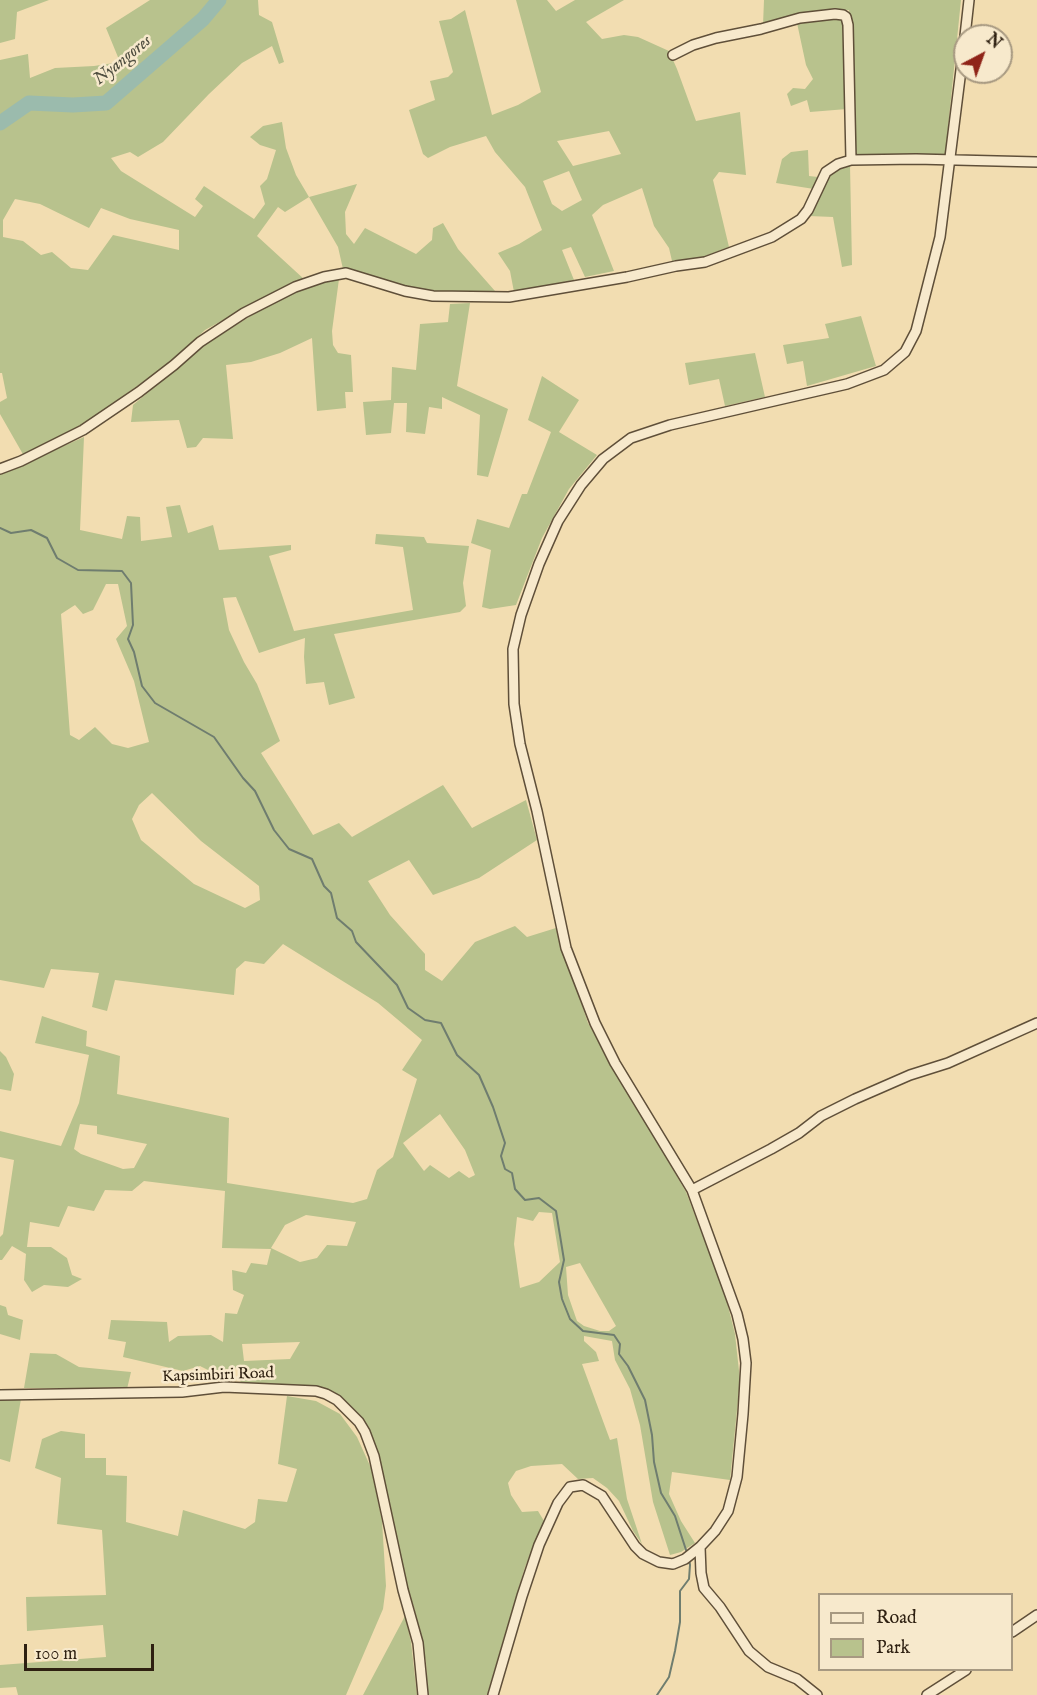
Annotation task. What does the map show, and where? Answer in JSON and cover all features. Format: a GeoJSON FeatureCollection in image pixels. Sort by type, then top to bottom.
{"type":"FeatureCollection","features":[{"type":"Feature","properties":{"kind":"street"},"geometry":{"type":"LineString","coordinates":[[966,24],[969,0]]}},
{"type":"Feature","properties":{"kind":"street"},"geometry":{"type":"LineString","coordinates":[[673,55],[693,45],[716,38],[800,18],[843,15],[848,25],[851,160]]}},
{"type":"Feature","properties":{"kind":"street"},"geometry":{"type":"LineString","coordinates":[[493,1695],[539,1545],[558,1503],[570,1486],[583,1485],[602,1496],[635,1546],[651,1559],[673,1564],[685,1559],[697,1550],[719,1526],[733,1496],[737,1478],[746,1363],[737,1314],[692,1190],[610,1053],[595,1023],[566,948],[513,704],[513,649],[521,615],[539,564],[558,521],[581,484],[603,459],[623,443],[631,438],[670,425],[847,384],[884,370],[905,352],[916,331],[940,237],[959,84]]}},
{"type":"Feature","properties":{"kind":"street"},"geometry":{"type":"LineString","coordinates":[[0,469],[83,430],[139,392],[213,333],[244,313],[295,287],[324,277],[346,273],[405,291],[432,296],[509,297],[705,262],[772,237],[790,228],[808,210],[826,172],[838,164],[851,160],[1037,162]]}},
{"type":"Feature","properties":{"kind":"street"},"geometry":{"type":"LineString","coordinates":[[692,1190],[771,1149],[799,1133],[821,1116],[855,1099],[910,1075],[948,1063],[1037,1023]]}},
{"type":"Feature","properties":{"kind":"street","name":"Kapsimbiri Road"},"geometry":{"type":"LineString","coordinates":[[0,1395],[182,1392],[224,1387],[316,1390],[337,1400],[362,1427],[374,1456],[403,1590],[418,1643],[423,1695]]}},
{"type":"Feature","properties":{"kind":"street"},"geometry":{"type":"LineString","coordinates":[[697,1550],[704,1588],[720,1607],[749,1651],[768,1667],[797,1679],[817,1695]]}},
{"type":"Feature","properties":{"kind":"street"},"geometry":{"type":"LineString","coordinates":[[1013,1631],[1037,1615]]}},
{"type":"Feature","properties":{"kind":"street"},"geometry":{"type":"LineString","coordinates":[[927,1695],[964,1671]]}},
{"type":"Feature","properties":{"kind":"green space"},"geometry":{"type":"Polygon","coordinates":[[[0,0],[49,0],[17,12],[15,39],[0,43],[0,0]]]}},
{"type":"Feature","properties":{"kind":"green space"},"geometry":{"type":"Polygon","coordinates":[[[150,0],[258,0],[259,15],[272,22],[284,62],[279,64],[272,46],[242,63],[163,142],[138,157],[130,152],[111,158],[121,171],[195,217],[203,206],[195,199],[204,186],[254,219],[265,204],[260,186],[267,179],[276,150],[260,145],[250,137],[263,126],[282,122],[286,148],[296,175],[309,197],[285,212],[278,207],[257,236],[305,280],[272,293],[205,330],[171,362],[88,421],[24,456],[0,414],[0,402],[7,398],[2,373],[0,373],[0,60],[28,54],[30,78],[55,68],[120,62],[106,28],[150,0]],[[15,199],[3,220],[3,237],[23,241],[41,255],[52,252],[71,268],[88,270],[113,235],[179,250],[179,230],[130,219],[101,208],[89,228],[40,204],[15,199]]]}},
{"type":"Feature","properties":{"kind":"green space"},"geometry":{"type":"Polygon","coordinates":[[[516,0],[547,0],[556,11],[575,0],[624,0],[586,22],[602,39],[624,35],[638,37],[669,51],[696,121],[740,112],[746,175],[719,172],[713,180],[729,247],[700,258],[672,261],[669,248],[654,226],[642,188],[603,205],[592,215],[614,271],[585,277],[571,247],[562,250],[574,280],[514,292],[510,271],[498,253],[542,230],[525,187],[495,152],[486,136],[450,147],[428,158],[423,154],[409,110],[435,100],[430,81],[448,77],[453,72],[439,21],[451,19],[465,10],[492,115],[518,105],[541,92],[516,0]],[[609,131],[557,141],[573,166],[621,154],[609,131]],[[569,171],[543,181],[552,204],[562,211],[582,200],[569,171]]]}},
{"type":"Feature","properties":{"kind":"green space"},"geometry":{"type":"Polygon","coordinates":[[[764,0],[961,0],[959,24],[953,24],[953,78],[945,157],[854,154],[849,10],[806,13],[763,25],[764,0]]]}},
{"type":"Feature","properties":{"kind":"green space"},"geometry":{"type":"Polygon","coordinates":[[[834,17],[844,23],[847,109],[810,112],[807,100],[791,106],[787,94],[793,88],[805,89],[813,79],[806,65],[797,23],[834,17]]]}},
{"type":"Feature","properties":{"kind":"green space"},"geometry":{"type":"Polygon","coordinates":[[[808,150],[809,176],[818,177],[814,189],[776,183],[782,159],[791,152],[808,150]]]}},
{"type":"Feature","properties":{"kind":"green space"},"geometry":{"type":"Polygon","coordinates":[[[850,165],[852,265],[842,267],[833,217],[809,216],[828,177],[837,169],[850,165]]]}},
{"type":"Feature","properties":{"kind":"green space"},"geometry":{"type":"Polygon","coordinates":[[[357,184],[345,212],[346,234],[354,244],[365,228],[416,254],[432,240],[433,228],[443,223],[458,249],[495,291],[444,294],[410,289],[363,273],[343,269],[338,247],[309,197],[357,184]]]}},
{"type":"Feature","properties":{"kind":"green space"},"geometry":{"type":"Polygon","coordinates":[[[339,279],[332,331],[333,345],[338,353],[351,355],[353,392],[345,392],[346,408],[317,411],[312,338],[280,353],[251,362],[226,365],[233,439],[203,438],[196,447],[187,448],[179,420],[131,422],[133,405],[204,345],[286,294],[318,282],[339,279]]]}},
{"type":"Feature","properties":{"kind":"green space"},"geometry":{"type":"Polygon","coordinates":[[[470,303],[457,386],[508,409],[488,477],[477,475],[480,415],[442,397],[442,409],[429,407],[425,434],[406,432],[407,403],[394,403],[391,433],[366,435],[363,402],[391,400],[392,367],[416,370],[420,324],[448,322],[450,304],[470,303]]]}},
{"type":"Feature","properties":{"kind":"green space"},"geometry":{"type":"Polygon","coordinates":[[[861,316],[876,366],[807,386],[803,361],[787,364],[783,345],[829,338],[825,324],[861,316]]]}},
{"type":"Feature","properties":{"kind":"green space"},"geometry":{"type":"Polygon","coordinates":[[[755,353],[765,397],[725,406],[719,379],[689,385],[685,363],[755,353]]]}},
{"type":"Feature","properties":{"kind":"green space"},"geometry":{"type":"Polygon","coordinates":[[[542,376],[579,400],[559,432],[597,455],[569,489],[542,538],[516,605],[490,609],[482,607],[491,550],[471,543],[477,519],[509,528],[522,494],[527,494],[551,432],[528,420],[542,376]]]}},
{"type":"Feature","properties":{"kind":"green space"},"geometry":{"type":"Polygon","coordinates":[[[84,437],[80,530],[122,539],[127,516],[140,517],[141,541],[172,537],[166,507],[180,505],[188,533],[213,525],[219,550],[291,545],[291,550],[269,556],[294,631],[413,610],[403,547],[375,544],[376,534],[424,537],[427,543],[469,546],[463,583],[466,606],[460,612],[334,634],[355,698],[329,705],[324,682],[306,684],[305,638],[259,653],[236,597],[223,598],[229,630],[257,684],[280,741],[261,753],[313,835],[339,823],[352,837],[443,785],[472,828],[526,800],[537,840],[479,878],[433,895],[409,860],[368,881],[390,915],[425,954],[425,970],[442,981],[475,942],[515,926],[527,937],[556,928],[588,1023],[686,1192],[725,1294],[735,1334],[740,1380],[730,1480],[672,1472],[669,1494],[681,1521],[695,1543],[681,1552],[670,1555],[653,1502],[640,1425],[630,1389],[615,1360],[612,1341],[584,1336],[584,1341],[596,1352],[599,1361],[582,1364],[610,1440],[617,1438],[627,1499],[642,1544],[633,1531],[619,1501],[593,1478],[578,1479],[562,1464],[531,1466],[516,1471],[508,1483],[511,1495],[522,1512],[538,1511],[544,1521],[525,1567],[487,1695],[428,1695],[426,1662],[414,1607],[374,1442],[363,1421],[325,1390],[302,1385],[241,1384],[238,1368],[210,1371],[200,1366],[183,1371],[123,1357],[126,1342],[108,1339],[111,1320],[167,1322],[169,1342],[178,1336],[211,1335],[223,1342],[225,1313],[237,1314],[244,1295],[233,1290],[232,1270],[246,1273],[251,1263],[267,1265],[271,1249],[222,1248],[225,1191],[144,1181],[132,1191],[105,1190],[94,1211],[68,1206],[59,1227],[30,1222],[27,1247],[51,1247],[67,1258],[72,1275],[82,1279],[68,1287],[44,1285],[32,1292],[24,1280],[26,1254],[12,1246],[0,1260],[0,1237],[3,1234],[14,1160],[0,1157],[0,1131],[61,1146],[79,1103],[89,1055],[35,1043],[42,1016],[87,1031],[86,1046],[120,1056],[117,1094],[229,1118],[227,1183],[353,1203],[367,1199],[377,1170],[393,1157],[417,1079],[402,1070],[422,1040],[378,1003],[283,944],[264,964],[245,961],[236,969],[234,995],[115,980],[107,1011],[92,1007],[99,973],[51,969],[44,988],[0,980],[0,474],[84,437]],[[106,584],[93,610],[83,614],[75,605],[61,614],[70,735],[79,740],[95,727],[112,744],[128,748],[149,742],[134,681],[116,639],[127,626],[118,584],[106,584]],[[152,793],[139,805],[132,819],[141,840],[194,884],[245,908],[260,900],[259,886],[201,841],[152,793]],[[440,1114],[403,1143],[424,1171],[430,1165],[449,1178],[459,1171],[469,1178],[475,1175],[465,1150],[440,1114]],[[80,1124],[74,1149],[81,1154],[123,1169],[134,1168],[147,1144],[97,1134],[97,1126],[80,1124]],[[539,1212],[533,1221],[517,1217],[514,1244],[520,1288],[539,1282],[560,1262],[552,1213],[539,1212]],[[306,1215],[285,1225],[271,1248],[300,1262],[317,1258],[327,1245],[347,1246],[356,1222],[306,1215]],[[580,1263],[566,1267],[568,1295],[577,1321],[584,1326],[609,1331],[616,1326],[580,1263]],[[300,1342],[242,1344],[244,1361],[290,1359],[300,1342]]]}},
{"type":"Feature","properties":{"kind":"green space"},"geometry":{"type":"Polygon","coordinates":[[[0,1051],[6,1057],[14,1074],[11,1091],[0,1089],[0,1051]]]}},
{"type":"Feature","properties":{"kind":"green space"},"geometry":{"type":"Polygon","coordinates":[[[0,1305],[6,1307],[8,1315],[23,1320],[20,1340],[0,1334],[0,1305]]]}},
{"type":"Feature","properties":{"kind":"green space"},"geometry":{"type":"Polygon","coordinates":[[[30,1353],[56,1354],[79,1367],[131,1372],[127,1389],[24,1388],[30,1353]]]}},
{"type":"Feature","properties":{"kind":"green space"},"geometry":{"type":"Polygon","coordinates":[[[287,1396],[316,1401],[340,1414],[357,1437],[371,1468],[382,1521],[386,1586],[383,1609],[346,1695],[18,1695],[16,1687],[0,1688],[0,1665],[106,1657],[103,1625],[27,1631],[26,1597],[106,1595],[102,1530],[57,1524],[61,1478],[35,1468],[42,1439],[61,1431],[85,1434],[85,1458],[106,1458],[106,1475],[127,1476],[126,1522],[178,1536],[183,1510],[245,1529],[255,1522],[258,1499],[287,1502],[297,1469],[278,1464],[287,1396]]]}},
{"type":"Feature","properties":{"kind":"green space"},"geometry":{"type":"Polygon","coordinates":[[[21,1399],[10,1462],[0,1459],[0,1400],[21,1399]]]}},
{"type":"Feature","properties":{"kind":"green space"},"geometry":{"type":"Polygon","coordinates":[[[405,1616],[411,1642],[417,1695],[363,1695],[405,1616]]]}},
{"type":"Feature","properties":{"kind":"waterway","name":"Nyangores"},"geometry":{"type":"LineString","coordinates":[[0,123],[29,103],[73,105],[106,103],[203,19],[219,0]]}},
{"type":"Feature","properties":{"kind":"waterway"},"geometry":{"type":"LineString","coordinates":[[0,528],[11,533],[31,530],[47,538],[57,558],[78,570],[122,571],[131,583],[133,625],[128,639],[134,652],[142,686],[155,703],[214,737],[255,791],[274,830],[289,849],[312,859],[324,886],[331,893],[337,918],[352,931],[356,942],[397,985],[408,1008],[425,1020],[441,1023],[457,1055],[479,1075],[505,1143],[501,1156],[505,1169],[512,1173],[515,1189],[525,1200],[539,1198],[556,1211],[564,1260],[559,1282],[562,1299],[570,1319],[583,1331],[614,1335],[620,1344],[619,1354],[628,1366],[645,1400],[661,1493],[675,1516],[687,1553]]}},
{"type":"Feature","properties":{"kind":"waterway"},"geometry":{"type":"LineString","coordinates":[[657,1695],[669,1677],[680,1622],[680,1591],[689,1579],[689,1558]]}}]}
